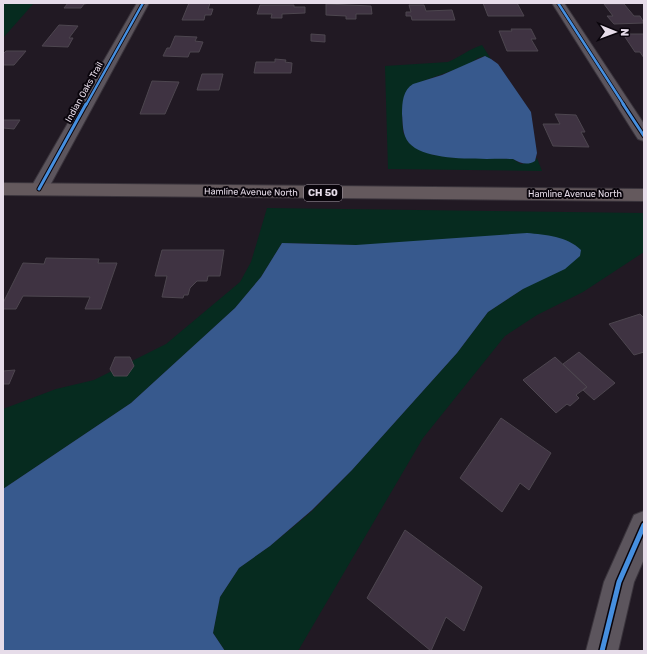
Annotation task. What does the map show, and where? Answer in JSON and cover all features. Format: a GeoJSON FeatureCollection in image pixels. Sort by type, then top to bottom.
{"type":"FeatureCollection","features":[{"type":"Feature","properties":{"kind":"main road","name":"Hamline Avenue North"},"geometry":{"type":"LineString","coordinates":[[3,189],[644,195]]}},
{"type":"Feature","properties":{"kind":"street","name":"Indian Oaks Trail"},"geometry":{"type":"LineString","coordinates":[[39,189],[143,3]]}},
{"type":"Feature","properties":{"kind":"street"},"geometry":{"type":"LineString","coordinates":[[558,3],[644,136]]}},
{"type":"Feature","properties":{"kind":"street"},"geometry":{"type":"LineString","coordinates":[[602,651],[619,582],[644,525]]}},
{"type":"Feature","properties":{"kind":"green space"},"geometry":{"type":"Polygon","coordinates":[[[3,3],[34,3],[3,38],[3,3]]]}},
{"type":"Feature","properties":{"kind":"green space"},"geometry":{"type":"Polygon","coordinates":[[[482,45],[491,59],[485,56],[478,58],[468,65],[423,81],[402,111],[403,132],[409,143],[433,155],[513,159],[521,164],[535,161],[537,158],[542,171],[388,169],[385,66],[448,62],[482,45]]]}},
{"type":"Feature","properties":{"kind":"green space"},"geometry":{"type":"Polygon","coordinates":[[[267,208],[644,213],[644,252],[583,292],[537,315],[505,336],[423,438],[298,651],[225,651],[213,633],[220,597],[239,568],[270,546],[312,511],[352,470],[457,353],[488,312],[523,289],[356,245],[282,243],[261,277],[235,308],[131,403],[3,489],[3,409],[56,389],[94,380],[166,344],[240,282],[251,262],[267,208]]]}},
{"type":"Feature","properties":{"kind":"water"},"geometry":{"type":"Polygon","coordinates":[[[485,56],[498,64],[531,112],[537,153],[535,161],[532,163],[518,162],[513,159],[443,157],[429,154],[418,149],[409,143],[405,136],[402,105],[405,93],[413,84],[442,75],[485,56]]]}},
{"type":"Feature","properties":{"kind":"water"},"geometry":{"type":"Polygon","coordinates":[[[527,233],[563,239],[581,250],[580,256],[565,269],[523,289],[488,312],[457,353],[352,470],[312,510],[270,546],[239,568],[220,597],[213,633],[225,651],[3,651],[3,489],[131,403],[235,308],[261,277],[282,243],[356,245],[527,233]]]}},
{"type":"Feature","properties":{"kind":"building"},"geometry":{"type":"Polygon","coordinates":[[[68,3],[90,3],[84,4],[81,8],[64,8],[68,3]]]}},
{"type":"Feature","properties":{"kind":"building"},"geometry":{"type":"Polygon","coordinates":[[[189,3],[210,3],[208,9],[213,9],[211,15],[205,15],[204,20],[182,20],[189,3]]]}},
{"type":"Feature","properties":{"kind":"building"},"geometry":{"type":"Polygon","coordinates":[[[483,3],[517,3],[524,16],[488,16],[483,3]]]}},
{"type":"Feature","properties":{"kind":"building"},"geometry":{"type":"Polygon","coordinates":[[[326,4],[371,6],[372,14],[356,14],[356,19],[346,19],[346,16],[326,15],[326,4]]]}},
{"type":"Feature","properties":{"kind":"building"},"geometry":{"type":"Polygon","coordinates":[[[604,4],[624,4],[634,16],[640,16],[644,23],[614,24],[607,16],[613,16],[604,4]]]}},
{"type":"Feature","properties":{"kind":"building"},"geometry":{"type":"Polygon","coordinates":[[[260,5],[294,5],[294,7],[305,7],[305,13],[282,14],[282,18],[271,18],[272,14],[257,14],[260,5]]]}},
{"type":"Feature","properties":{"kind":"building"},"geometry":{"type":"Polygon","coordinates":[[[409,5],[424,5],[426,11],[452,10],[455,20],[412,20],[411,16],[406,16],[406,12],[411,12],[409,5]]]}},
{"type":"Feature","properties":{"kind":"building"},"geometry":{"type":"Polygon","coordinates":[[[59,25],[78,26],[69,38],[73,38],[68,47],[42,46],[59,25]]]}},
{"type":"Feature","properties":{"kind":"building"},"geometry":{"type":"Polygon","coordinates":[[[511,29],[531,29],[536,39],[531,39],[538,51],[507,51],[499,31],[512,31],[511,29]]]}},
{"type":"Feature","properties":{"kind":"building"},"geometry":{"type":"Polygon","coordinates":[[[311,34],[325,35],[325,42],[311,41],[311,34]]]}},
{"type":"Feature","properties":{"kind":"building"},"geometry":{"type":"Polygon","coordinates":[[[623,34],[644,34],[644,58],[640,52],[635,52],[623,34]]]}},
{"type":"Feature","properties":{"kind":"building"},"geometry":{"type":"Polygon","coordinates":[[[175,36],[197,37],[195,41],[203,42],[199,52],[190,52],[188,57],[163,56],[167,48],[170,48],[175,36]]]}},
{"type":"Feature","properties":{"kind":"building"},"geometry":{"type":"Polygon","coordinates":[[[6,51],[26,51],[14,65],[3,65],[3,54],[6,51]]]}},
{"type":"Feature","properties":{"kind":"building"},"geometry":{"type":"Polygon","coordinates":[[[275,59],[286,60],[285,62],[292,63],[291,73],[254,73],[256,62],[275,62],[275,59]]]}},
{"type":"Feature","properties":{"kind":"building"},"geometry":{"type":"Polygon","coordinates":[[[202,74],[223,74],[219,90],[197,90],[202,74]]]}},
{"type":"Feature","properties":{"kind":"building"},"geometry":{"type":"Polygon","coordinates":[[[152,81],[179,82],[165,114],[140,114],[152,81]]]}},
{"type":"Feature","properties":{"kind":"building"},"geometry":{"type":"Polygon","coordinates":[[[555,114],[576,115],[585,132],[581,132],[589,147],[553,146],[543,124],[560,124],[555,114]]]}},
{"type":"Feature","properties":{"kind":"building"},"geometry":{"type":"Polygon","coordinates":[[[3,120],[20,120],[14,129],[3,128],[3,120]]]}},
{"type":"Feature","properties":{"kind":"building"},"geometry":{"type":"Polygon","coordinates":[[[162,250],[224,250],[220,276],[208,276],[207,281],[197,281],[190,288],[188,295],[184,295],[183,298],[162,297],[167,276],[155,276],[162,250]]]}},
{"type":"Feature","properties":{"kind":"building"},"geometry":{"type":"Polygon","coordinates":[[[46,258],[99,259],[98,263],[117,263],[101,309],[85,309],[90,297],[23,296],[16,309],[3,309],[3,303],[23,263],[44,264],[46,258]]]}},
{"type":"Feature","properties":{"kind":"building"},"geometry":{"type":"Polygon","coordinates":[[[640,314],[644,318],[644,352],[634,355],[609,324],[640,314]]]}},
{"type":"Feature","properties":{"kind":"building"},"geometry":{"type":"Polygon","coordinates":[[[579,352],[615,383],[594,400],[583,390],[587,387],[563,364],[579,352]]]}},
{"type":"Feature","properties":{"kind":"building"},"geometry":{"type":"Polygon","coordinates":[[[115,357],[130,357],[134,366],[127,376],[114,376],[110,369],[115,357]]]}},
{"type":"Feature","properties":{"kind":"building"},"geometry":{"type":"Polygon","coordinates":[[[555,357],[587,387],[576,395],[579,398],[570,406],[567,404],[556,413],[523,380],[555,357]]]}},
{"type":"Feature","properties":{"kind":"building"},"geometry":{"type":"Polygon","coordinates":[[[15,370],[9,384],[3,384],[3,371],[15,370]]]}},
{"type":"Feature","properties":{"kind":"building"},"geometry":{"type":"Polygon","coordinates":[[[501,418],[551,453],[529,490],[520,483],[502,512],[460,478],[501,418]]]}},
{"type":"Feature","properties":{"kind":"building"},"geometry":{"type":"Polygon","coordinates":[[[405,530],[482,587],[464,631],[446,617],[431,651],[367,598],[405,530]]]}},
{"type":"Feature","properties":{"kind":"cycle path"},"geometry":{"type":"LineString","coordinates":[[39,189],[143,3]]}},
{"type":"Feature","properties":{"kind":"cycle path"},"geometry":{"type":"LineString","coordinates":[[558,3],[644,136]]}},
{"type":"Feature","properties":{"kind":"cycle path"},"geometry":{"type":"LineString","coordinates":[[602,651],[619,582],[644,525]]}}]}
